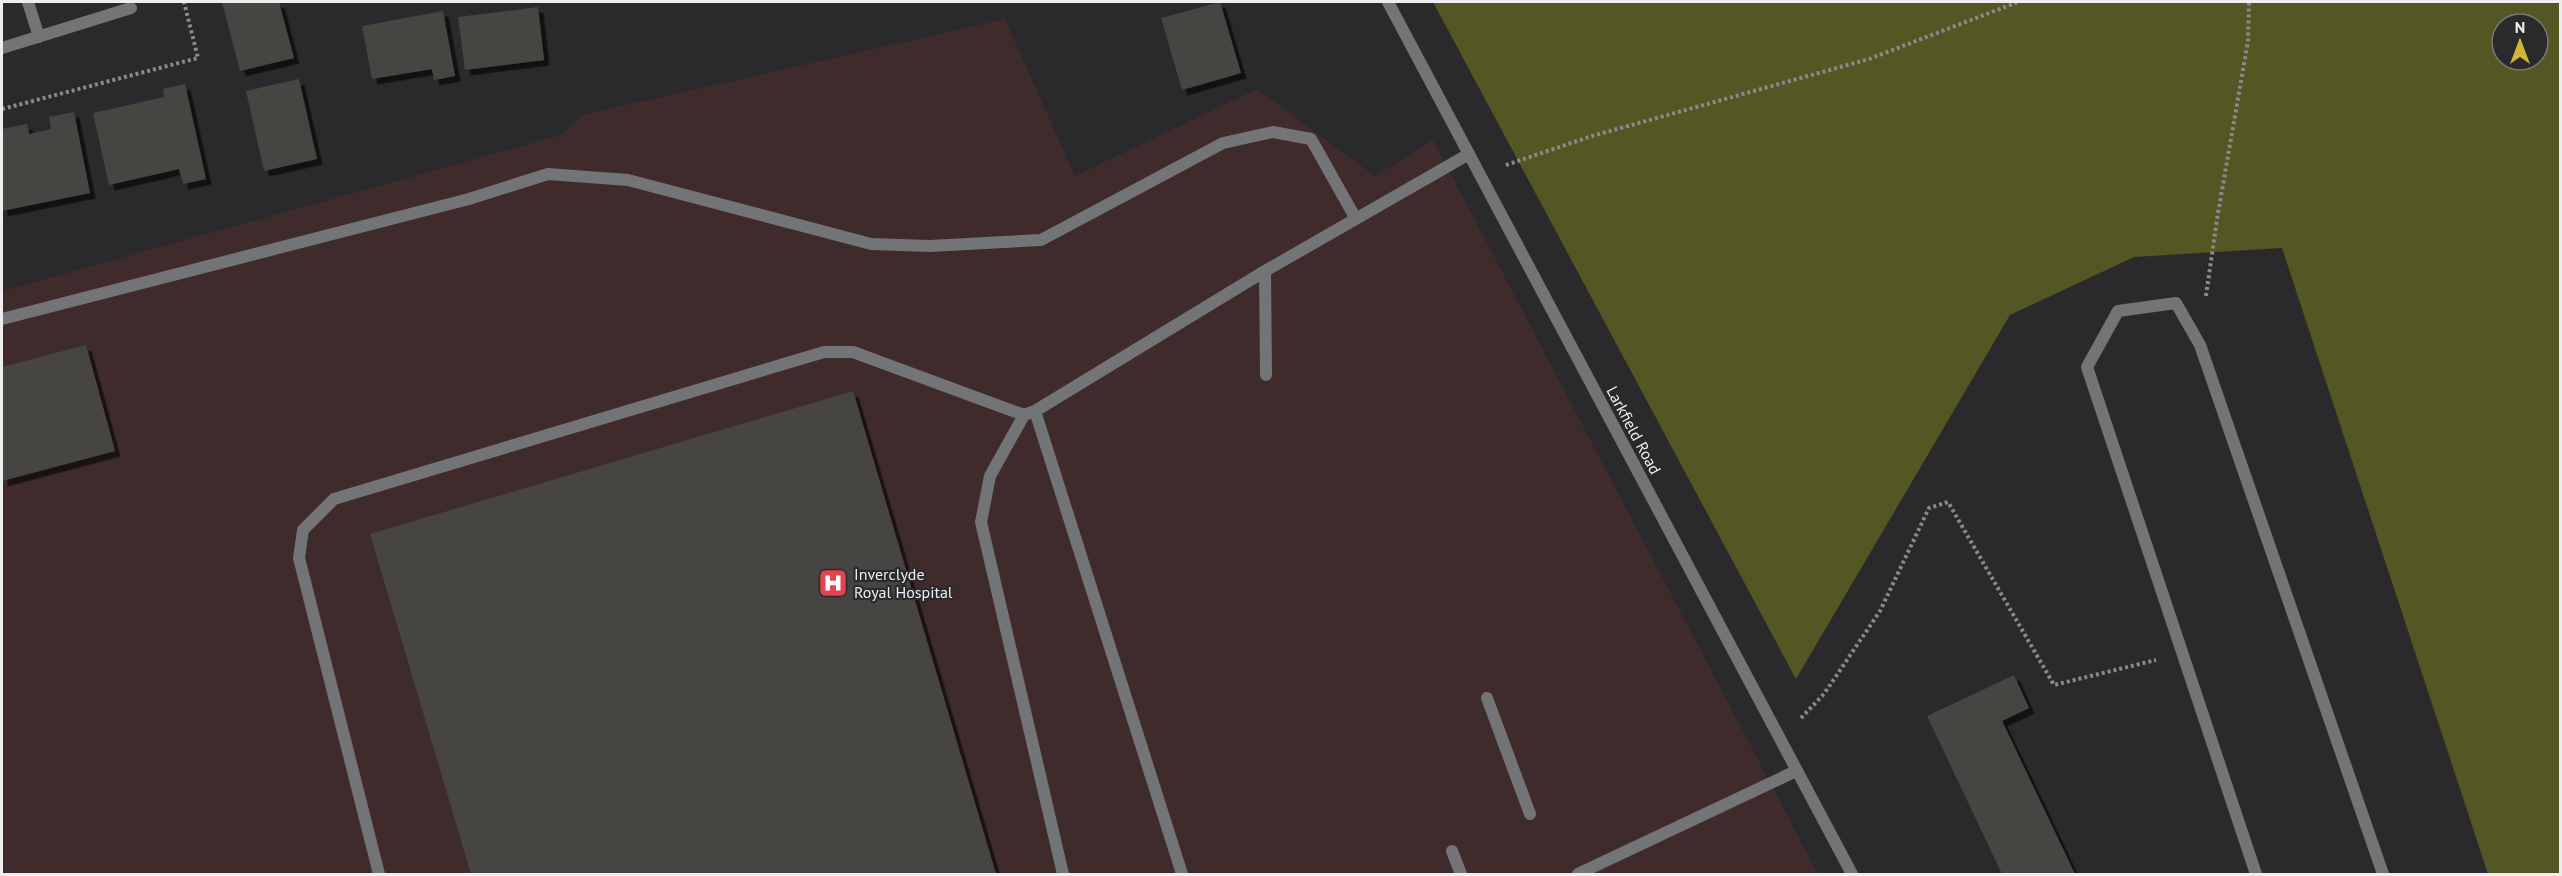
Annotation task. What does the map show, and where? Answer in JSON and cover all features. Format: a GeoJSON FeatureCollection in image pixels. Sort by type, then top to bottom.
{"type":"FeatureCollection","features":[{"type":"Feature","properties":{"kind":"street"},"geometry":{"type":"LineString","coordinates":[[28,2],[39,37]]}},
{"type":"Feature","properties":{"kind":"street","name":"Larkfield Road"},"geometry":{"type":"LineString","coordinates":[[1388,2],[1852,874]]}},
{"type":"Feature","properties":{"kind":"street"},"geometry":{"type":"LineString","coordinates":[[2,48],[131,8]]}},
{"type":"Feature","properties":{"kind":"street"},"geometry":{"type":"LineString","coordinates":[[2,319],[469,199],[548,174],[628,180],[871,244],[930,246],[1041,240],[1223,143],[1273,132],[1311,139],[1356,219]]}},
{"type":"Feature","properties":{"kind":"street"},"geometry":{"type":"LineString","coordinates":[[1063,874],[981,522],[990,476],[1030,413],[1265,271],[1469,154]]}},
{"type":"Feature","properties":{"kind":"street"},"geometry":{"type":"LineString","coordinates":[[1265,271],[1266,375]]}},
{"type":"Feature","properties":{"kind":"street"},"geometry":{"type":"LineString","coordinates":[[2256,874],[2087,367],[2118,311],[2176,303],[2200,345],[2383,874]]}},
{"type":"Feature","properties":{"kind":"street"},"geometry":{"type":"LineString","coordinates":[[378,874],[299,558],[303,530],[334,499],[824,352],[854,352],[1030,413]]}},
{"type":"Feature","properties":{"kind":"street"},"geometry":{"type":"LineString","coordinates":[[1030,413],[1182,874]]}},
{"type":"Feature","properties":{"kind":"street"},"geometry":{"type":"LineString","coordinates":[[1487,698],[1530,814]]}},
{"type":"Feature","properties":{"kind":"street"},"geometry":{"type":"LineString","coordinates":[[1578,874],[1796,771]]}},
{"type":"Feature","properties":{"kind":"street"},"geometry":{"type":"LineString","coordinates":[[1452,851],[1461,874]]}},
{"type":"Feature","properties":{"kind":"path"},"geometry":{"type":"LineString","coordinates":[[2,109],[198,58],[184,2]]}},
{"type":"Feature","properties":{"kind":"path"},"geometry":{"type":"LineString","coordinates":[[1480,174],[1592,136],[1869,59],[2018,2]]}},
{"type":"Feature","properties":{"kind":"path"},"geometry":{"type":"LineString","coordinates":[[2200,345],[2217,219],[2248,41],[2249,2]]}},
{"type":"Feature","properties":{"kind":"path"},"geometry":{"type":"LineString","coordinates":[[1780,741],[1824,694],[1880,611],[1929,508],[1948,502],[2054,685],[2182,654]]}},
{"type":"Feature","properties":{"kind":"shaded area","name":"Inverclyde Royal Hospital"},"geometry":{"type":"Polygon","coordinates":[[[1005,19],[1075,176],[1257,89],[1375,176],[1433,140],[1818,874],[2,874],[2,291],[561,135],[582,115],[1005,19]]]}},
{"type":"Feature","properties":{"kind":"green space"},"geometry":{"type":"Polygon","coordinates":[[[1433,2],[2560,2],[2560,874],[2488,874],[2282,248],[2134,257],[2010,315],[1796,679],[1433,2]]]}},
{"type":"Feature","properties":{"kind":"building"},"geometry":{"type":"Polygon","coordinates":[[[222,2],[279,2],[294,58],[240,71],[222,2]]]}},
{"type":"Feature","properties":{"kind":"building"},"geometry":{"type":"Polygon","coordinates":[[[1220,2],[1241,73],[1182,90],[1161,18],[1220,2]]]}},
{"type":"Feature","properties":{"kind":"building"},"geometry":{"type":"Polygon","coordinates":[[[538,7],[544,60],[465,70],[458,17],[538,7]]]}},
{"type":"Feature","properties":{"kind":"building"},"geometry":{"type":"Polygon","coordinates":[[[443,11],[455,76],[434,80],[432,69],[372,79],[362,26],[443,11]]]}},
{"type":"Feature","properties":{"kind":"building"},"geometry":{"type":"Polygon","coordinates":[[[299,79],[317,159],[264,171],[246,91],[299,79]]]}},
{"type":"Feature","properties":{"kind":"building"},"geometry":{"type":"Polygon","coordinates":[[[185,84],[206,179],[183,184],[179,169],[109,185],[93,113],[164,97],[163,89],[185,84]]]}},
{"type":"Feature","properties":{"kind":"building"},"geometry":{"type":"Polygon","coordinates":[[[74,112],[90,193],[2,211],[2,129],[27,124],[29,134],[51,129],[49,117],[74,112]]]}},
{"type":"Feature","properties":{"kind":"building"},"geometry":{"type":"Polygon","coordinates":[[[86,345],[115,451],[2,481],[2,367],[86,345]]]}},
{"type":"Feature","properties":{"kind":"building"},"geometry":{"type":"Polygon","coordinates":[[[853,391],[996,874],[471,874],[370,534],[853,391]]]}},
{"type":"Feature","properties":{"kind":"building"},"geometry":{"type":"Polygon","coordinates":[[[2014,675],[2029,708],[2002,721],[2075,874],[2002,874],[1927,716],[2014,675]]]}},
{"type":"Feature","properties":{"kind":"place","name":"Inverclyde Royal Hospital"},"geometry":{"type":"Point","coordinates":[833,583]}}]}
